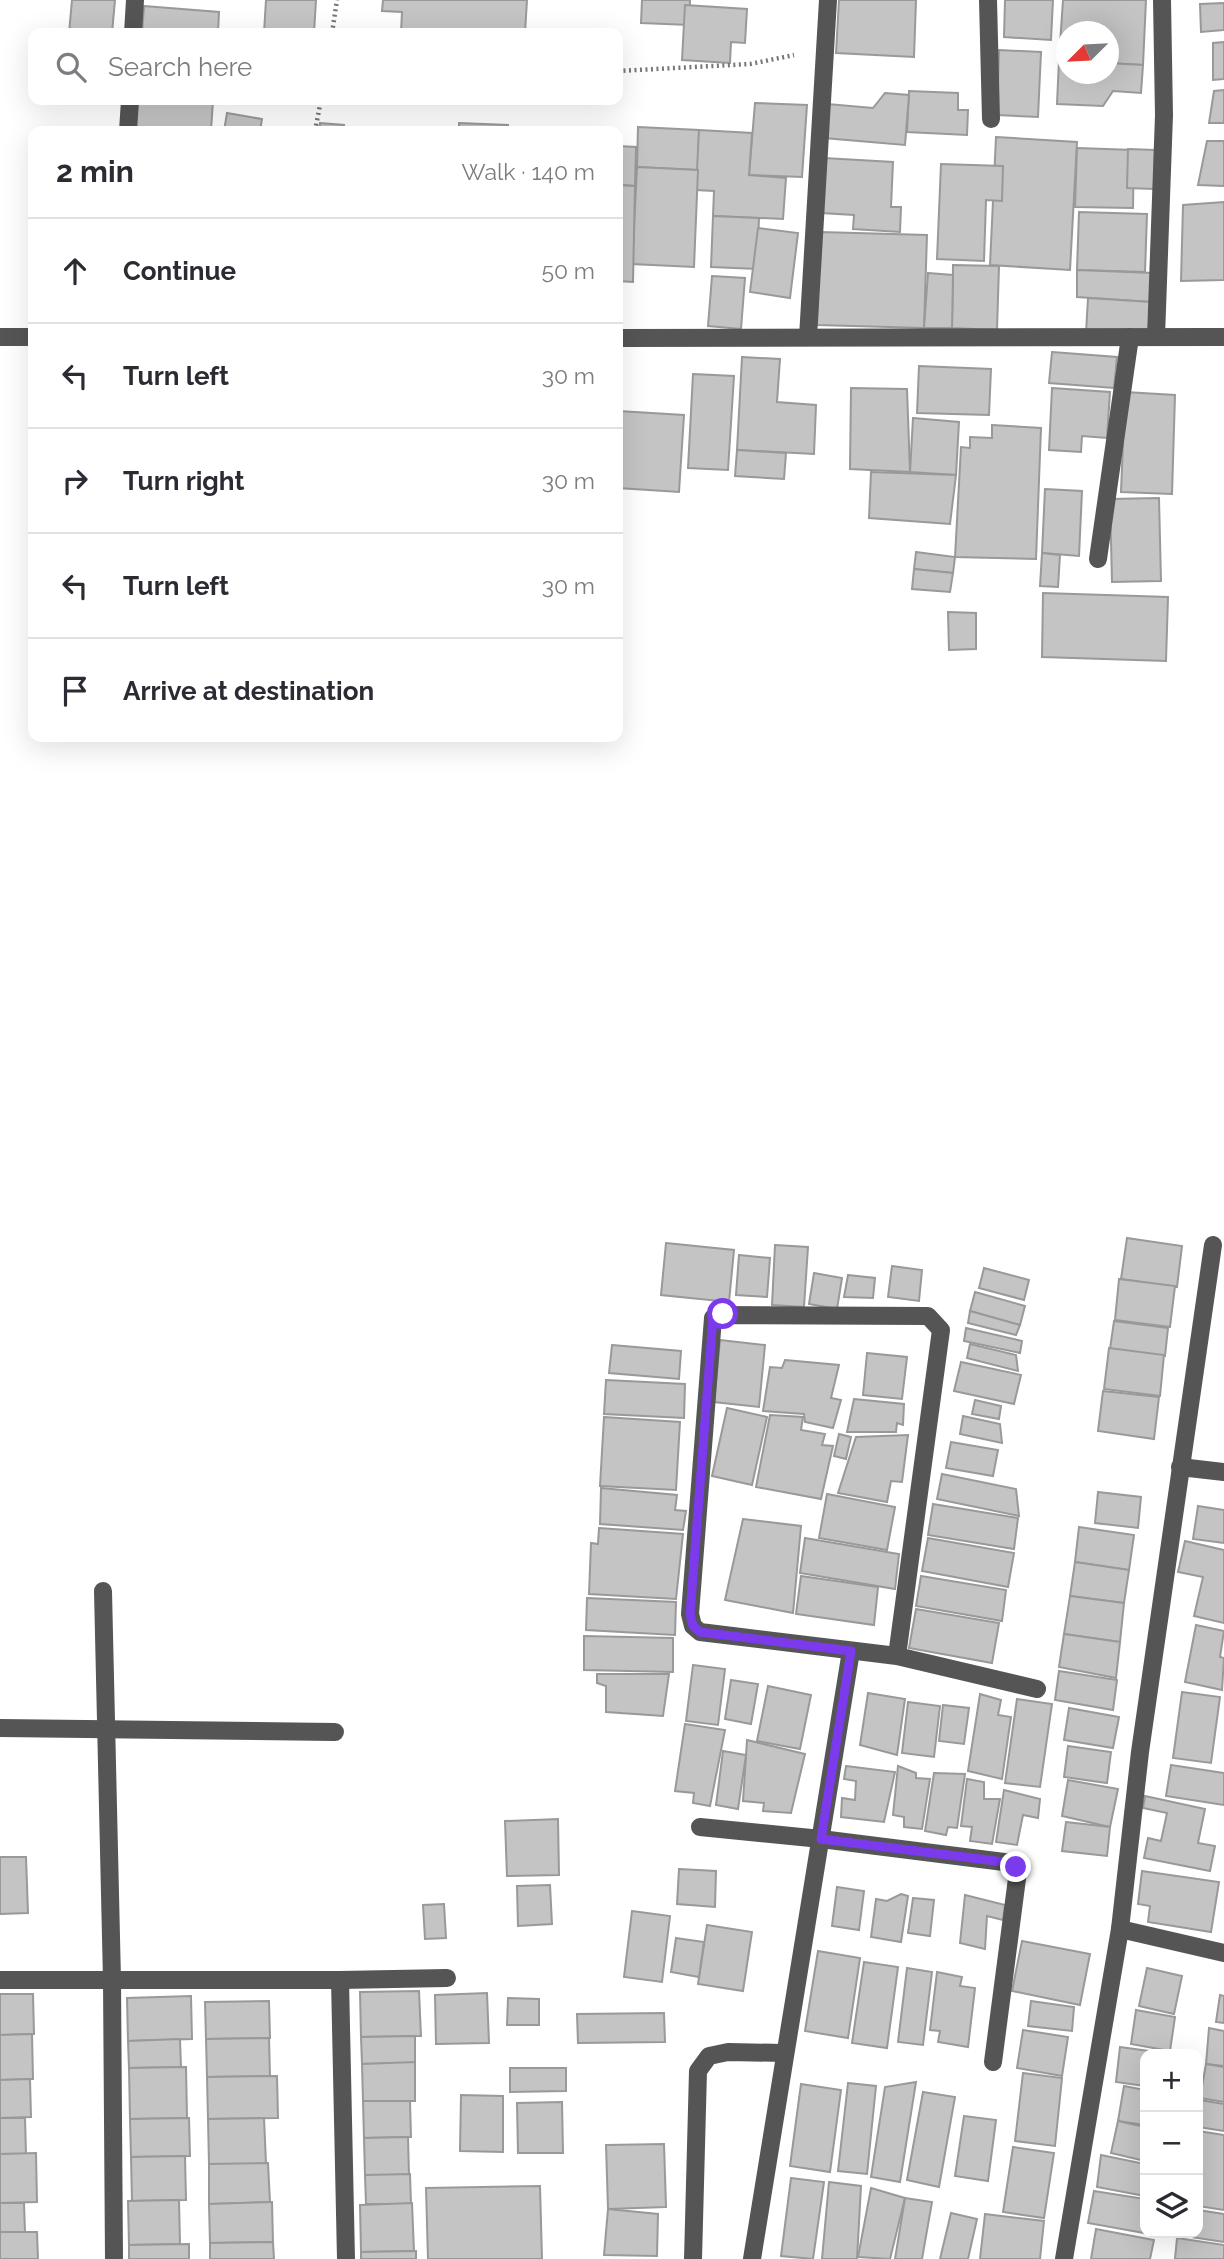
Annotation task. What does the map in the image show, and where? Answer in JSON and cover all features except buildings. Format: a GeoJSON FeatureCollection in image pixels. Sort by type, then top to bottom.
{"type":"FeatureCollection","features":[{"type":"Feature","properties":{"kind":"street"},"geometry":{"type":"LineString","coordinates":[[133,28],[135,0]]}},
{"type":"Feature","properties":{"kind":"street"},"geometry":{"type":"LineString","coordinates":[[808,337],[828,0]]}},
{"type":"Feature","properties":{"kind":"street"},"geometry":{"type":"LineString","coordinates":[[988,0],[991,119]]}},
{"type":"Feature","properties":{"kind":"street"},"geometry":{"type":"LineString","coordinates":[[1156,337],[1164,115],[1162,0]]}},
{"type":"Feature","properties":{"kind":"street"},"geometry":{"type":"LineString","coordinates":[[128,126],[130,105]]}},
{"type":"Feature","properties":{"kind":"street"},"geometry":{"type":"LineString","coordinates":[[0,337],[28,337]]}},
{"type":"Feature","properties":{"kind":"street"},"geometry":{"type":"LineString","coordinates":[[1098,559],[1130,337]]}},
{"type":"Feature","properties":{"kind":"street"},"geometry":{"type":"LineString","coordinates":[[623,338],[1224,337]]}},
{"type":"Feature","properties":{"kind":"street"},"geometry":{"type":"LineString","coordinates":[[1064,2259],[1120,1929],[1140,1752],[1213,1245]]}},
{"type":"Feature","properties":{"kind":"street"},"geometry":{"type":"LineString","coordinates":[[897,1656],[941,1330],[928,1316],[718,1315],[713,1318],[691,1619],[700,1632],[897,1656],[1037,1689]]}},
{"type":"Feature","properties":{"kind":"street"},"geometry":{"type":"LineString","coordinates":[[1180,1467],[1224,1472]]}},
{"type":"Feature","properties":{"kind":"street"},"geometry":{"type":"LineString","coordinates":[[103,1591],[112,1980],[114,2259]]}},
{"type":"Feature","properties":{"kind":"street"},"geometry":{"type":"LineString","coordinates":[[752,2259],[783,2053],[851,1651]]}},
{"type":"Feature","properties":{"kind":"street"},"geometry":{"type":"LineString","coordinates":[[0,1728],[106,1727],[335,1732]]}},
{"type":"Feature","properties":{"kind":"street"},"geometry":{"type":"LineString","coordinates":[[700,1828],[821,1839],[1012,1863],[1016,1867],[993,2062]]}},
{"type":"Feature","properties":{"kind":"street"},"geometry":{"type":"LineString","coordinates":[[1120,1929],[1224,1953]]}},
{"type":"Feature","properties":{"kind":"street"},"geometry":{"type":"LineString","coordinates":[[0,1980],[447,1978]]}},
{"type":"Feature","properties":{"kind":"street"},"geometry":{"type":"LineString","coordinates":[[340,1980],[346,2259]]}},
{"type":"Feature","properties":{"kind":"street"},"geometry":{"type":"LineString","coordinates":[[693,2259],[698,2071],[709,2056],[728,2052],[783,2053]]}},
{"type":"Feature","properties":{"kind":"path"},"geometry":{"type":"LineString","coordinates":[[333,28],[337,0]]}},
{"type":"Feature","properties":{"kind":"path"},"geometry":{"type":"LineString","coordinates":[[623,71],[750,64],[826,49]]}},
{"type":"Feature","properties":{"kind":"path"},"geometry":{"type":"LineString","coordinates":[[316,126],[320,105]]}},
{"type":"Feature","properties":{"kind":"route"},"geometry":{"type":"LineString","coordinates":[[723,1314],[713,1318],[690,1614],[693,1626],[700,1632],[851,1651],[821,1839],[1012,1863],[1016,1867]]}}]}
